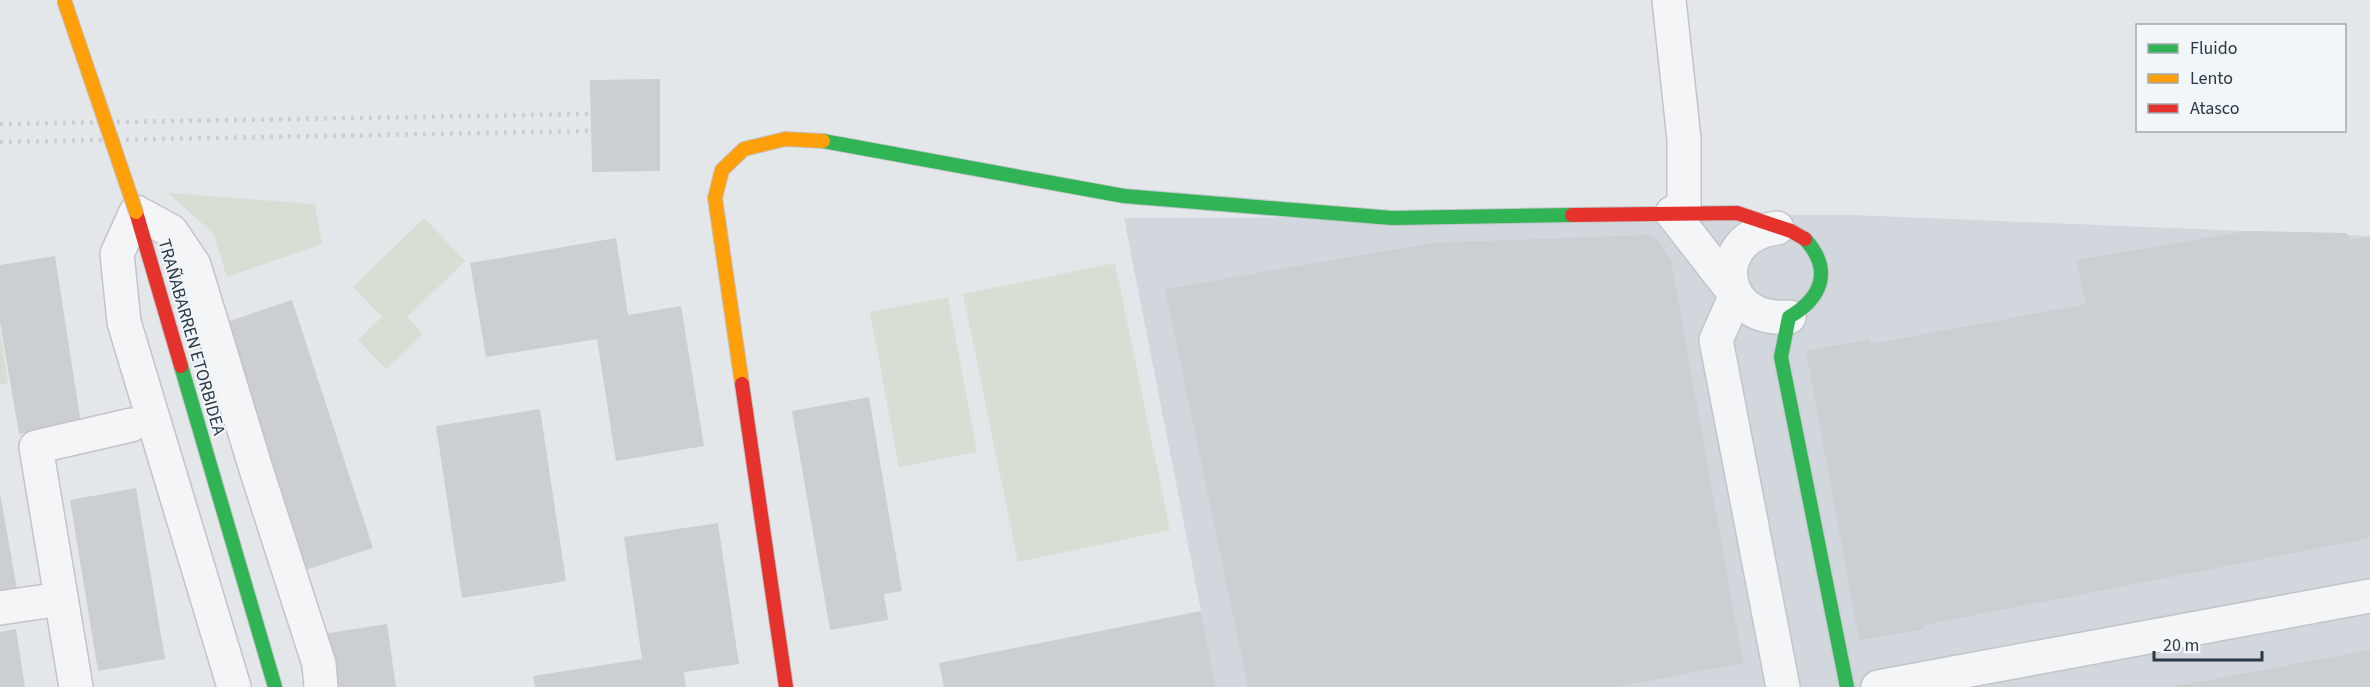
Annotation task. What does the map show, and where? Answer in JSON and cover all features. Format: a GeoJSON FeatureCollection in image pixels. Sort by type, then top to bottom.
{"type":"FeatureCollection","features":[{"type":"Feature","properties":{"kind":"street","name":"TRAÑABARREN ETORBIDEA"},"geometry":{"type":"LineString","coordinates":[[64,0],[136,212],[275,687]]}},
{"type":"Feature","properties":{"kind":"street"},"geometry":{"type":"LineString","coordinates":[[786,687],[715,198],[722,170],[744,148],[786,139],[831,141],[1124,195],[1392,218],[1678,213],[1737,213],[1791,231],[1804,238],[1813,248],[1819,260],[1821,275],[1819,288],[1802,310],[1789,317],[1774,318],[1759,315],[1746,307],[1678,213],[1684,139],[1669,0]]}},
{"type":"Feature","properties":{"kind":"street"},"geometry":{"type":"LineString","coordinates":[[234,687],[124,322],[117,254],[136,212],[171,231],[194,265],[256,469],[319,664],[321,687]]}},
{"type":"Feature","properties":{"kind":"street"},"geometry":{"type":"LineString","coordinates":[[1777,228],[1752,235],[1734,256],[1731,269],[1736,295],[1716,340],[1783,687]]}},
{"type":"Feature","properties":{"kind":"street"},"geometry":{"type":"LineString","coordinates":[[1789,317],[1782,357],[1847,687]]}},
{"type":"Feature","properties":{"kind":"street"},"geometry":{"type":"LineString","coordinates":[[76,687],[36,447],[131,425]]}},
{"type":"Feature","properties":{"kind":"street"},"geometry":{"type":"LineString","coordinates":[[1878,687],[2370,596]]}},
{"type":"Feature","properties":{"kind":"street"},"geometry":{"type":"LineString","coordinates":[[0,608],[60,598]]}},
{"type":"Feature","properties":{"kind":"shaded area"},"geometry":{"type":"Polygon","coordinates":[[[168,193],[315,204],[322,244],[227,277],[213,233],[168,193]]]}},
{"type":"Feature","properties":{"kind":"shaded area"},"geometry":{"type":"Polygon","coordinates":[[[1852,215],[2370,236],[2370,687],[1216,687],[1124,218],[1852,215]]]}},
{"type":"Feature","properties":{"kind":"shaded area"},"geometry":{"type":"Polygon","coordinates":[[[424,218],[465,261],[407,317],[423,334],[386,369],[358,340],[382,317],[353,287],[424,218]]]}},
{"type":"Feature","properties":{"kind":"shaded area"},"geometry":{"type":"Polygon","coordinates":[[[1115,263],[1170,530],[1018,562],[963,294],[1115,263]]]}},
{"type":"Feature","properties":{"kind":"shaded area"},"geometry":{"type":"Polygon","coordinates":[[[948,297],[977,452],[899,467],[870,312],[948,297]]]}},
{"type":"Feature","properties":{"kind":"shaded area"},"geometry":{"type":"Polygon","coordinates":[[[0,331],[8,383],[0,384],[0,331]]]}},
{"type":"Feature","properties":{"kind":"building"},"geometry":{"type":"Polygon","coordinates":[[[660,79],[660,171],[592,172],[590,80],[660,79]]]}},
{"type":"Feature","properties":{"kind":"building"},"geometry":{"type":"Polygon","coordinates":[[[2246,231],[2347,233],[2350,240],[2370,237],[2370,538],[1924,625],[1925,629],[1859,640],[1806,351],[1870,339],[1871,344],[2086,304],[2076,260],[2246,231]]]}},
{"type":"Feature","properties":{"kind":"building"},"geometry":{"type":"Polygon","coordinates":[[[1649,235],[1659,242],[1671,260],[1743,663],[1615,687],[1248,687],[1165,289],[1432,243],[1649,235]]]}},
{"type":"Feature","properties":{"kind":"building"},"geometry":{"type":"Polygon","coordinates":[[[616,238],[628,315],[681,306],[704,446],[616,461],[597,339],[486,357],[470,263],[616,238]]]}},
{"type":"Feature","properties":{"kind":"building"},"geometry":{"type":"Polygon","coordinates":[[[55,256],[81,424],[19,434],[0,322],[0,265],[55,256]]]}},
{"type":"Feature","properties":{"kind":"building"},"geometry":{"type":"Polygon","coordinates":[[[292,300],[373,548],[296,573],[215,326],[292,300]]]}},
{"type":"Feature","properties":{"kind":"building"},"geometry":{"type":"Polygon","coordinates":[[[869,397],[902,591],[884,594],[888,620],[830,630],[792,411],[869,397]]]}},
{"type":"Feature","properties":{"kind":"building"},"geometry":{"type":"Polygon","coordinates":[[[540,409],[566,581],[462,598],[436,426],[540,409]]]}},
{"type":"Feature","properties":{"kind":"building"},"geometry":{"type":"Polygon","coordinates":[[[136,488],[165,659],[98,671],[70,500],[136,488]]]}},
{"type":"Feature","properties":{"kind":"building"},"geometry":{"type":"Polygon","coordinates":[[[0,493],[17,589],[0,592],[0,493]]]}},
{"type":"Feature","properties":{"kind":"building"},"geometry":{"type":"Polygon","coordinates":[[[718,523],[739,664],[684,672],[686,687],[535,687],[533,676],[642,659],[624,537],[718,523]]]}},
{"type":"Feature","properties":{"kind":"building"},"geometry":{"type":"Polygon","coordinates":[[[1201,611],[1216,687],[944,687],[939,663],[1201,611]]]}},
{"type":"Feature","properties":{"kind":"building"},"geometry":{"type":"Polygon","coordinates":[[[387,624],[396,687],[331,687],[323,634],[387,624]]]}},
{"type":"Feature","properties":{"kind":"building"},"geometry":{"type":"Polygon","coordinates":[[[16,629],[25,687],[0,687],[0,632],[16,629]]]}},
{"type":"Feature","properties":{"kind":"building"},"geometry":{"type":"Polygon","coordinates":[[[2370,650],[2370,687],[2176,687],[2176,686],[2370,650]]]}},
{"type":"Feature","properties":{"kind":"railway"},"geometry":{"type":"LineString","coordinates":[[0,124],[591,114]]}},
{"type":"Feature","properties":{"kind":"railway"},"geometry":{"type":"LineString","coordinates":[[0,142],[591,131]]}},
{"type":"Feature","properties":{"kind":"traffic: fast"},"geometry":{"type":"LineString","coordinates":[[823,141],[1124,196],[1392,218],[1572,215]]}},
{"type":"Feature","properties":{"kind":"traffic: fast"},"geometry":{"type":"LineString","coordinates":[[1805,239],[1814,250],[1819,262],[1820,282],[1809,301],[1789,317],[1781,357],[1847,687]]}},
{"type":"Feature","properties":{"kind":"traffic: fast"},"geometry":{"type":"LineString","coordinates":[[181,366],[275,687]]}},
{"type":"Feature","properties":{"kind":"traffic: slow"},"geometry":{"type":"LineString","coordinates":[[64,0],[136,212]]}},
{"type":"Feature","properties":{"kind":"traffic: slow"},"geometry":{"type":"LineString","coordinates":[[742,384],[715,198],[722,170],[744,149],[785,139],[823,141]]}},
{"type":"Feature","properties":{"kind":"traffic: jam"},"geometry":{"type":"LineString","coordinates":[[136,212],[181,366]]}},
{"type":"Feature","properties":{"kind":"traffic: jam"},"geometry":{"type":"LineString","coordinates":[[1572,215],[1737,213],[1791,231],[1805,239]]}},
{"type":"Feature","properties":{"kind":"traffic: jam"},"geometry":{"type":"LineString","coordinates":[[742,384],[786,687]]}}]}
